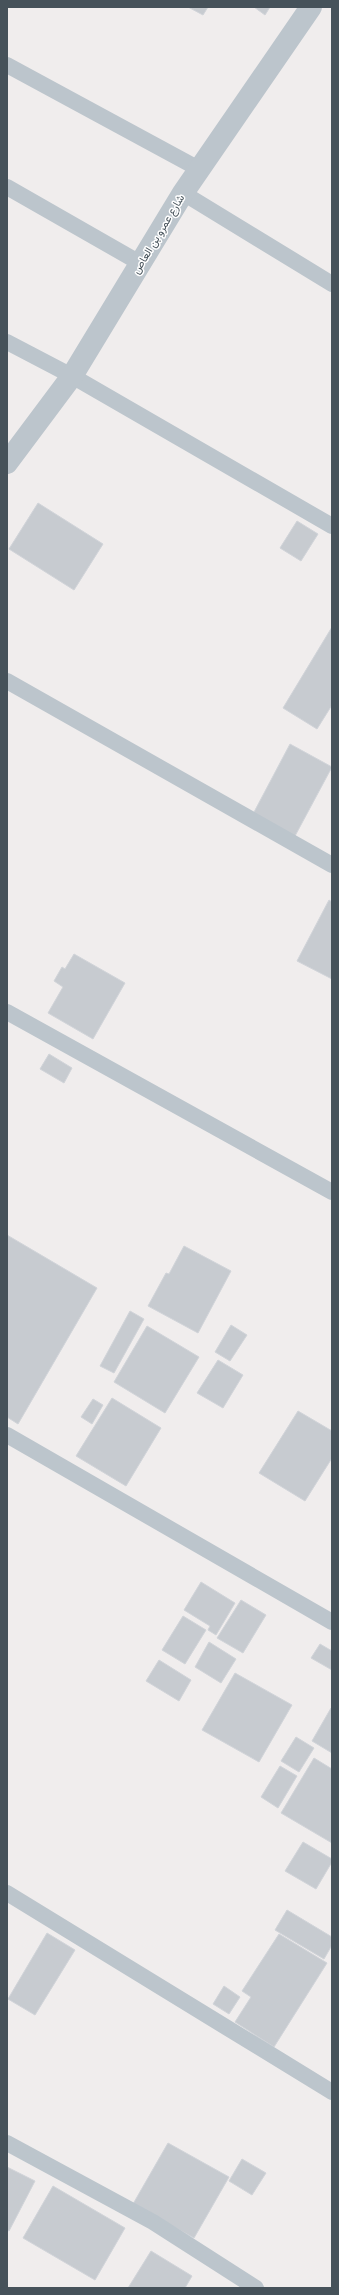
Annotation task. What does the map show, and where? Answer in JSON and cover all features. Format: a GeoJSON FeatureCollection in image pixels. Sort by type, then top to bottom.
{"type":"FeatureCollection","features":[{"type":"Feature","properties":{"kind":"street","name":"شارع عمرو بن العاص"},"geometry":{"type":"LineString","coordinates":[[7,463],[72,376],[182,193],[311,7]]}},
{"type":"Feature","properties":{"kind":"lane"},"geometry":{"type":"LineString","coordinates":[[7,65],[199,169]]}},
{"type":"Feature","properties":{"kind":"lane"},"geometry":{"type":"LineString","coordinates":[[7,187],[140,263]]}},
{"type":"Feature","properties":{"kind":"lane"},"geometry":{"type":"LineString","coordinates":[[182,193],[332,284]]}},
{"type":"Feature","properties":{"kind":"lane"},"geometry":{"type":"LineString","coordinates":[[7,342],[72,376],[332,526]]}},
{"type":"Feature","properties":{"kind":"lane"},"geometry":{"type":"LineString","coordinates":[[7,681],[332,865]]}},
{"type":"Feature","properties":{"kind":"lane"},"geometry":{"type":"LineString","coordinates":[[7,1012],[332,1192]]}},
{"type":"Feature","properties":{"kind":"lane"},"geometry":{"type":"LineString","coordinates":[[7,1435],[332,1622]]}},
{"type":"Feature","properties":{"kind":"lane"},"geometry":{"type":"LineString","coordinates":[[7,1893],[332,2092]]}},
{"type":"Feature","properties":{"kind":"lane"},"geometry":{"type":"LineString","coordinates":[[7,2143],[153,2222],[256,2288]]}},
{"type":"Feature","properties":{"kind":"building"},"geometry":{"type":"Polygon","coordinates":[[[188,7],[208,7],[203,15],[188,7]]]}},
{"type":"Feature","properties":{"kind":"building"},"geometry":{"type":"Polygon","coordinates":[[[254,7],[270,7],[265,15],[254,7]]]}},
{"type":"Feature","properties":{"kind":"building"},"geometry":{"type":"Polygon","coordinates":[[[38,503],[103,544],[74,590],[9,549],[38,503]]]}},
{"type":"Feature","properties":{"kind":"building"},"geometry":{"type":"Polygon","coordinates":[[[297,521],[318,534],[301,561],[280,548],[297,521]]]}},
{"type":"Feature","properties":{"kind":"building"},"geometry":{"type":"Polygon","coordinates":[[[332,627],[332,705],[317,729],[283,708],[332,627]]]}},
{"type":"Feature","properties":{"kind":"building"},"geometry":{"type":"Polygon","coordinates":[[[290,744],[332,767],[295,836],[253,814],[290,744]]]}},
{"type":"Feature","properties":{"kind":"building"},"geometry":{"type":"Polygon","coordinates":[[[329,900],[332,902],[332,979],[297,961],[329,900]]]}},
{"type":"Feature","properties":{"kind":"building"},"geometry":{"type":"Polygon","coordinates":[[[74,954],[125,983],[93,1039],[48,1013],[63,987],[54,981],[62,967],[65,969],[74,954]]]}},
{"type":"Feature","properties":{"kind":"building"},"geometry":{"type":"Polygon","coordinates":[[[49,1054],[72,1068],[64,1083],[40,1069],[49,1054]]]}},
{"type":"Feature","properties":{"kind":"building"},"geometry":{"type":"Polygon","coordinates":[[[7,1235],[97,1288],[18,1424],[7,1417],[7,1235]]]}},
{"type":"Feature","properties":{"kind":"building"},"geometry":{"type":"Polygon","coordinates":[[[184,1246],[231,1271],[198,1333],[148,1306],[166,1273],[169,1274],[184,1246]]]}},
{"type":"Feature","properties":{"kind":"building"},"geometry":{"type":"Polygon","coordinates":[[[130,1311],[144,1319],[114,1373],[100,1366],[130,1311]]]}},
{"type":"Feature","properties":{"kind":"building"},"geometry":{"type":"Polygon","coordinates":[[[231,1325],[247,1335],[230,1361],[215,1352],[231,1325]]]}},
{"type":"Feature","properties":{"kind":"building"},"geometry":{"type":"Polygon","coordinates":[[[147,1326],[199,1357],[165,1413],[114,1382],[147,1326]]]}},
{"type":"Feature","properties":{"kind":"building"},"geometry":{"type":"Polygon","coordinates":[[[218,1360],[243,1375],[223,1408],[197,1393],[218,1360]]]}},
{"type":"Feature","properties":{"kind":"building"},"geometry":{"type":"Polygon","coordinates":[[[112,1398],[161,1428],[126,1486],[76,1456],[112,1398]]]}},
{"type":"Feature","properties":{"kind":"building"},"geometry":{"type":"Polygon","coordinates":[[[93,1399],[103,1405],[92,1424],[81,1417],[93,1399]]]}},
{"type":"Feature","properties":{"kind":"building"},"geometry":{"type":"Polygon","coordinates":[[[298,1411],[332,1431],[332,1458],[305,1501],[259,1473],[298,1411]]]}},
{"type":"Feature","properties":{"kind":"building"},"geometry":{"type":"Polygon","coordinates":[[[201,1582],[235,1603],[216,1635],[208,1630],[210,1626],[184,1610],[201,1582]]]}},
{"type":"Feature","properties":{"kind":"building"},"geometry":{"type":"Polygon","coordinates":[[[241,1600],[266,1615],[243,1653],[217,1638],[241,1600]]]}},
{"type":"Feature","properties":{"kind":"building"},"geometry":{"type":"Polygon","coordinates":[[[183,1616],[206,1630],[185,1664],[162,1650],[183,1616]]]}},
{"type":"Feature","properties":{"kind":"building"},"geometry":{"type":"Polygon","coordinates":[[[209,1642],[236,1659],[221,1683],[195,1667],[209,1642]]]}},
{"type":"Feature","properties":{"kind":"building"},"geometry":{"type":"Polygon","coordinates":[[[320,1644],[332,1651],[332,1670],[311,1658],[320,1644]]]}},
{"type":"Feature","properties":{"kind":"building"},"geometry":{"type":"Polygon","coordinates":[[[159,1660],[191,1680],[179,1701],[146,1681],[159,1660]]]}},
{"type":"Feature","properties":{"kind":"building"},"geometry":{"type":"Polygon","coordinates":[[[235,1673],[292,1705],[259,1762],[202,1730],[235,1673]]]}},
{"type":"Feature","properties":{"kind":"building"},"geometry":{"type":"Polygon","coordinates":[[[332,1708],[332,1753],[312,1741],[332,1708]]]}},
{"type":"Feature","properties":{"kind":"building"},"geometry":{"type":"Polygon","coordinates":[[[296,1737],[314,1748],[299,1772],[281,1761],[296,1737]]]}},
{"type":"Feature","properties":{"kind":"building"},"geometry":{"type":"Polygon","coordinates":[[[314,1758],[332,1769],[332,1843],[281,1813],[314,1758]]]}},
{"type":"Feature","properties":{"kind":"building"},"geometry":{"type":"Polygon","coordinates":[[[280,1766],[297,1776],[278,1808],[261,1797],[280,1766]]]}},
{"type":"Feature","properties":{"kind":"building"},"geometry":{"type":"Polygon","coordinates":[[[303,1842],[332,1859],[332,1862],[316,1889],[285,1871],[303,1842]]]}},
{"type":"Feature","properties":{"kind":"building"},"geometry":{"type":"Polygon","coordinates":[[[287,1910],[332,1937],[332,1945],[324,1959],[275,1930],[287,1910]]]}},
{"type":"Feature","properties":{"kind":"building"},"geometry":{"type":"Polygon","coordinates":[[[47,1933],[75,1950],[35,2015],[8,1999],[47,1933]]]}},
{"type":"Feature","properties":{"kind":"building"},"geometry":{"type":"Polygon","coordinates":[[[279,1934],[327,1963],[274,2047],[235,2022],[251,1997],[242,1991],[279,1934]]]}},
{"type":"Feature","properties":{"kind":"building"},"geometry":{"type":"Polygon","coordinates":[[[224,1986],[240,1997],[229,2014],[213,2004],[224,1986]]]}},
{"type":"Feature","properties":{"kind":"building"},"geometry":{"type":"Polygon","coordinates":[[[168,2143],[229,2177],[194,2238],[133,2204],[168,2143]]]}},
{"type":"Feature","properties":{"kind":"building"},"geometry":{"type":"Polygon","coordinates":[[[242,2159],[266,2173],[252,2195],[229,2181],[242,2159]]]}},
{"type":"Feature","properties":{"kind":"building"},"geometry":{"type":"Polygon","coordinates":[[[7,2167],[35,2181],[9,2231],[7,2230],[7,2167]]]}},
{"type":"Feature","properties":{"kind":"building"},"geometry":{"type":"Polygon","coordinates":[[[53,2186],[125,2228],[95,2280],[23,2238],[53,2186]]]}},
{"type":"Feature","properties":{"kind":"building"},"geometry":{"type":"Polygon","coordinates":[[[151,2251],[192,2276],[185,2288],[128,2288],[151,2251]]]}}]}
